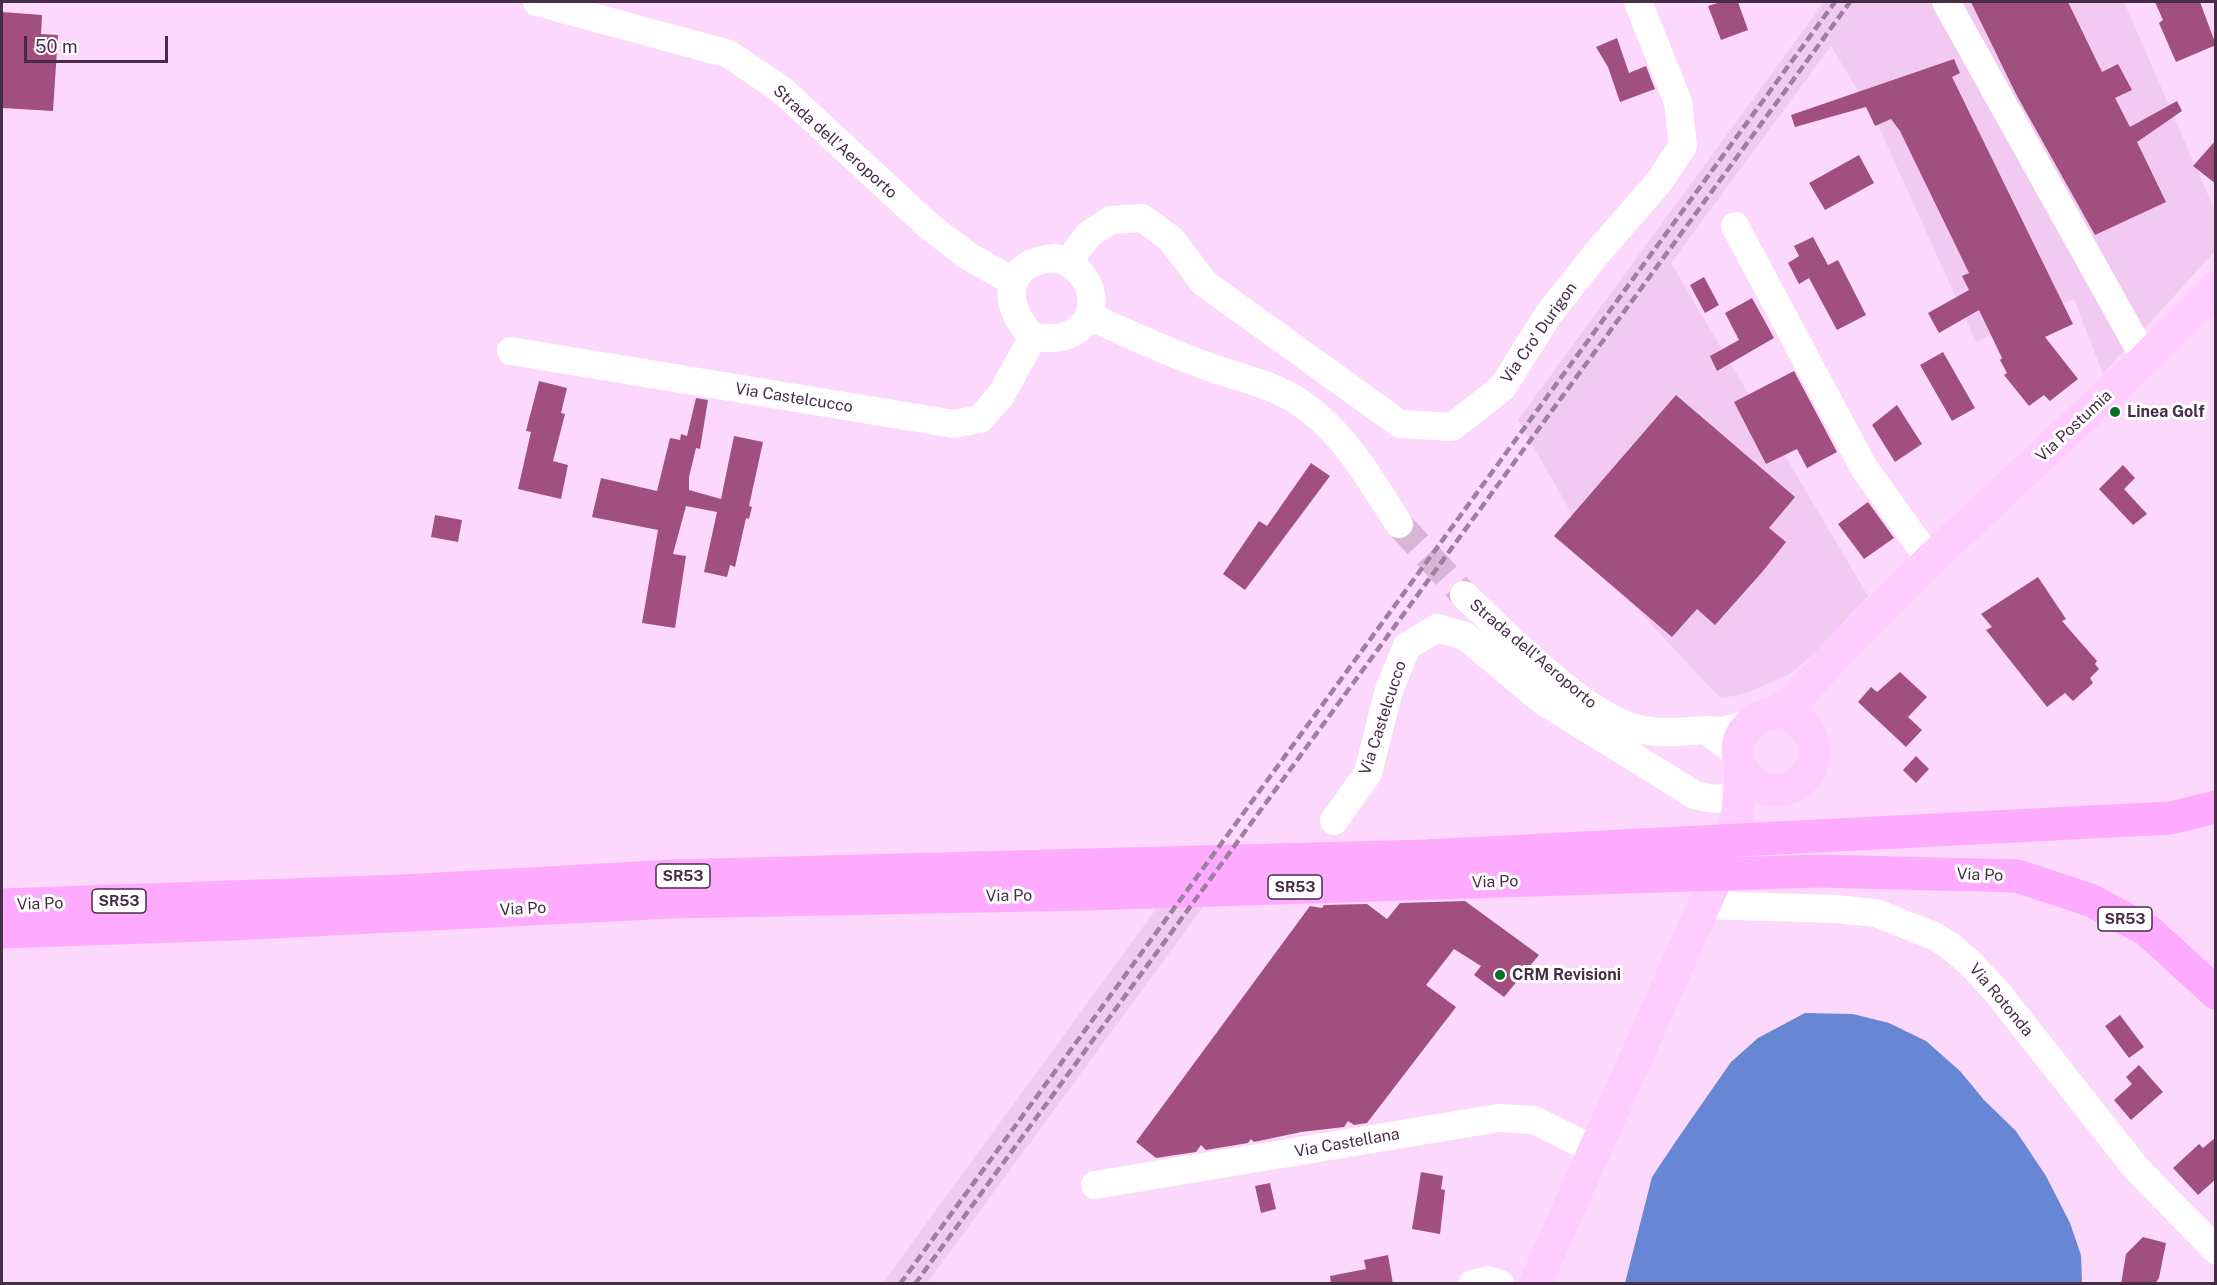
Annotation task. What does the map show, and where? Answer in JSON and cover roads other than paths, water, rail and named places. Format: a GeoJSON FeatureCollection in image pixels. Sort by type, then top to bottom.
{"type":"FeatureCollection","features":[{"type":"Feature","properties":{"kind":"highway","name":"Via Po"},"geometry":{"type":"LineString","coordinates":[[2,905],[391,891],[674,876],[1498,852],[2170,818],[2216,807]]}},
{"type":"Feature","properties":{"kind":"highway","name":"Via Po"},"geometry":{"type":"LineString","coordinates":[[2,932],[232,924],[671,902],[1109,894],[1819,871],[2017,876],[2090,900],[2147,930],[2216,993]]}},
{"type":"Feature","properties":{"kind":"main road","name":"Via Postumia"},"geometry":{"type":"LineString","coordinates":[[1762,718],[1792,703],[1843,647],[1930,560],[2145,359],[2216,288]]}},
{"type":"Feature","properties":{"kind":"main road"},"geometry":{"type":"LineString","coordinates":[[1535,1284],[1730,847],[1752,819],[1809,771],[1819,701],[1843,647]]}},
{"type":"Feature","properties":{"kind":"main road"},"geometry":{"type":"LineString","coordinates":[[1730,847],[1740,770],[1740,741],[1762,718],[1794,718],[1803,726],[1814,747]]}},
{"type":"Feature","properties":{"kind":"main road"},"geometry":{"type":"LineString","coordinates":[[1740,770],[1757,785],[1768,789],[1791,787]]}},
{"type":"Feature","properties":{"kind":"street","name":"Strada dell'Aeroporto"},"geometry":{"type":"LineString","coordinates":[[537,2],[729,54],[783,91],[930,227],[968,256],[1014,282]]}},
{"type":"Feature","properties":{"kind":"street","name":"Via Cro' Durigon"},"geometry":{"type":"LineString","coordinates":[[1068,262],[1089,234],[1111,220],[1142,218],[1171,239],[1204,283],[1400,424],[1452,427],[1502,388],[1548,315],[1597,253],[1658,183],[1683,146],[1678,102],[1638,2]]}},
{"type":"Feature","properties":{"kind":"street"},"geometry":{"type":"LineString","coordinates":[[1946,2],[2145,359]]}},
{"type":"Feature","properties":{"kind":"street"},"geometry":{"type":"LineString","coordinates":[[1735,226],[1864,468],[1930,560]]}},
{"type":"Feature","properties":{"kind":"street"},"geometry":{"type":"LineString","coordinates":[[1043,259],[1068,262],[1080,270],[1088,281],[1091,294],[1089,316],[1075,331],[1062,337],[1033,337],[1016,319],[1011,294],[1014,282],[1022,271],[1043,259]]}},
{"type":"Feature","properties":{"kind":"street"},"geometry":{"type":"LineString","coordinates":[[1089,316],[1205,365],[1265,384],[1310,409],[1358,459],[1399,525]]}},
{"type":"Feature","properties":{"kind":"street","name":"Via Castelcucco"},"geometry":{"type":"LineString","coordinates":[[511,351],[954,424],[980,419],[1001,395],[1033,337]]}},
{"type":"Feature","properties":{"kind":"street","name":"Strada dell'Aeroporto"},"geometry":{"type":"LineString","coordinates":[[1464,595],[1543,667],[1594,708],[1628,726],[1646,730],[1695,731]]}},
{"type":"Feature","properties":{"kind":"street","name":"Via Castelcucco"},"geometry":{"type":"LineString","coordinates":[[1334,821],[1368,773],[1389,690],[1407,646],[1437,628],[1465,636],[1543,701],[1695,795],[1710,799],[1727,797],[1740,770]]}},
{"type":"Feature","properties":{"kind":"street"},"geometry":{"type":"LineString","coordinates":[[1618,749],[1651,747],[1695,731],[1722,730],[1762,718]]}},
{"type":"Feature","properties":{"kind":"street"},"geometry":{"type":"LineString","coordinates":[[1695,731],[1721,740],[1740,770]]}},
{"type":"Feature","properties":{"kind":"street","name":"Via Rotonda"},"geometry":{"type":"LineString","coordinates":[[1703,905],[1836,909],[1876,913],[1934,936],[1950,946],[1970,963],[1997,992],[2135,1167],[2216,1250]]}},
{"type":"Feature","properties":{"kind":"street","name":"Via Castellana"},"geometry":{"type":"LineString","coordinates":[[1095,1185],[1499,1118],[1534,1120],[1594,1150]]}},
{"type":"Feature","properties":{"kind":"street"},"geometry":{"type":"LineString","coordinates":[[1472,1284],[1488,1280],[1500,1284]]}},
{"type":"Feature","properties":{"kind":"water"},"geometry":{"type":"Polygon","coordinates":[[[1805,1013],[1853,1014],[1889,1023],[1926,1041],[1960,1071],[1984,1100],[2016,1131],[2046,1176],[2070,1223],[2081,1255],[2082,1283],[1625,1283],[1652,1177],[1676,1141],[1731,1062],[1758,1038],[1805,1013]]]}},
{"type":"Feature","properties":{"kind":"tunnel"},"geometry":{"type":"LineString","coordinates":[[1399,524],[1464,595]]}},
{"type":"Feature","properties":{"kind":"railway"},"geometry":{"type":"LineString","coordinates":[[900,1284],[1835,2]]}},
{"type":"Feature","properties":{"kind":"railway"},"geometry":{"type":"LineString","coordinates":[[915,1284],[1850,2]]}},
{"type":"Feature","properties":{"kind":"place","name":"Linea Golf"},"geometry":{"type":"Point","coordinates":[2115,412]}},
{"type":"Feature","properties":{"kind":"place","name":"CRM Revisioni"},"geometry":{"type":"Point","coordinates":[1500,975]}}]}
